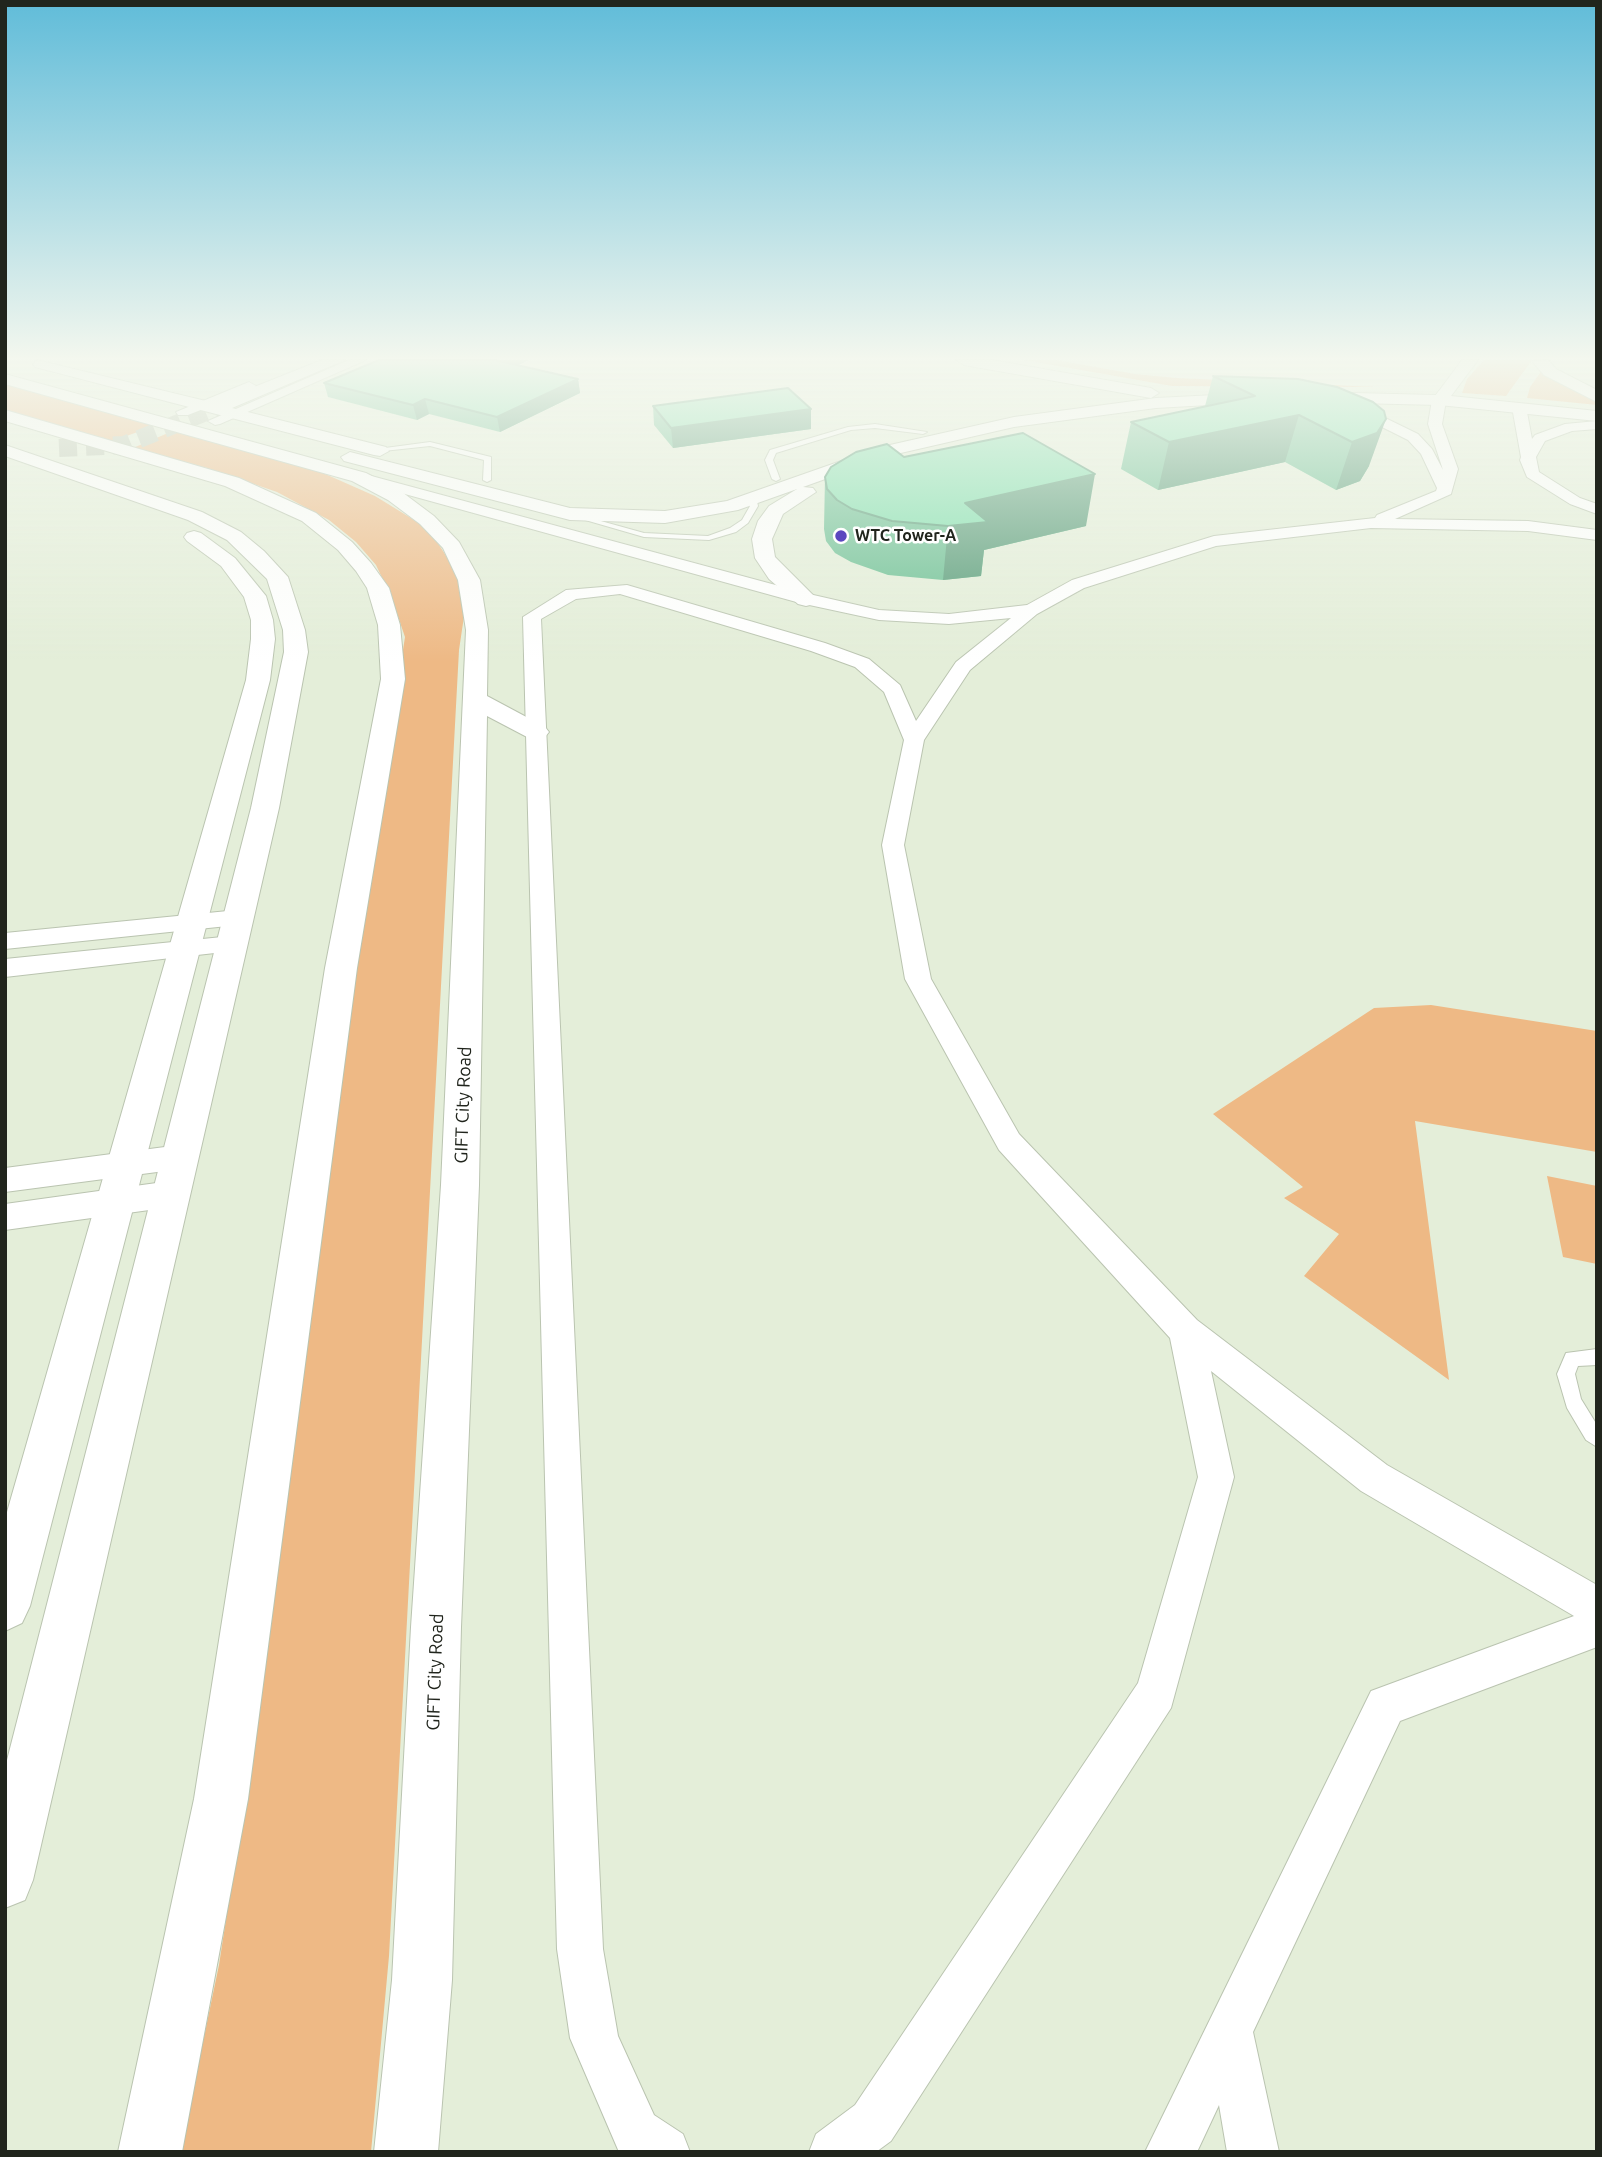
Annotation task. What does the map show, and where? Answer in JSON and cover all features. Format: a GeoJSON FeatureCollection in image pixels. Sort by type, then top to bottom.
{"type":"FeatureCollection","features":[{"type":"Feature","properties":{"kind":"street"},"geometry":{"type":"LineString","coordinates":[[5,1880],[25,1807],[265,808],[296,652],[294,630],[277,577],[257,555],[215,525],[40,461]]}},
{"type":"Feature","properties":{"kind":"street"},"geometry":{"type":"LineString","coordinates":[[150,2152],[221,1799],[341,968],[393,679],[389,625],[378,588],[345,546],[309,517],[287,505],[232,482],[160,461]]}},
{"type":"Feature","properties":{"kind":"street","name":"GIFT City Road"},"geometry":{"type":"LineString","coordinates":[[356,461],[487,480],[592,505],[635,508],[721,498],[827,461]]}},
{"type":"Feature","properties":{"kind":"street","name":"GIFT City Road"},"geometry":{"type":"LineString","coordinates":[[359,461],[366,463],[395,496],[417,512],[452,546],[469,580],[477,630],[460,1185],[436,1627],[422,1980],[407,2152]]}},
{"type":"Feature","properties":{"kind":"street","name":"GIFT City Road"},"geometry":{"type":"LineString","coordinates":[[386,461],[570,514],[665,517],[731,506],[859,461]]}},
{"type":"Feature","properties":{"kind":"street"},"geometry":{"type":"LineString","coordinates":[[1431,461],[1445,488]]}},
{"type":"Feature","properties":{"kind":"street"},"geometry":{"type":"LineString","coordinates":[[1371,523],[1443,494],[1451,468],[1448,461]]}},
{"type":"Feature","properties":{"kind":"street"},"geometry":{"type":"LineString","coordinates":[[1527,461],[1532,474],[1575,501],[1597,509]]}},
{"type":"Feature","properties":{"kind":"street"},"geometry":{"type":"LineString","coordinates":[[366,463],[806,598],[880,615],[949,619],[1031,610]]}},
{"type":"Feature","properties":{"kind":"street"},"geometry":{"type":"LineString","coordinates":[[5,464],[141,514],[193,537],[228,562],[254,596],[262,620],[263,639],[258,680],[5,1606]]}},
{"type":"Feature","properties":{"kind":"street"},"geometry":{"type":"LineString","coordinates":[[806,598],[776,574],[765,558],[762,539],[776,510],[843,471],[846,465]]}},
{"type":"Feature","properties":{"kind":"street"},"geometry":{"type":"LineString","coordinates":[[1597,535],[1528,526],[1371,523],[1213,541],[1078,584],[1031,610],[962,666],[914,740],[893,845],[918,979],[1009,1142],[1185,1331],[1374,1478],[1597,1607]]}},
{"type":"Feature","properties":{"kind":"street"},"geometry":{"type":"LineString","coordinates":[[665,2152],[636,2133],[594,2038],[580,1949],[532,617],[572,594],[621,589],[818,647],[862,663],[893,689],[914,740]]}},
{"type":"Feature","properties":{"kind":"street"},"geometry":{"type":"LineString","coordinates":[[475,699],[536,732]]}},
{"type":"Feature","properties":{"kind":"street"},"geometry":{"type":"LineString","coordinates":[[5,941],[235,931]]}},
{"type":"Feature","properties":{"kind":"street"},"geometry":{"type":"LineString","coordinates":[[5,968],[189,935]]}},
{"type":"Feature","properties":{"kind":"street"},"geometry":{"type":"LineString","coordinates":[[151,1073],[202,1065]]}},
{"type":"Feature","properties":{"kind":"street"},"geometry":{"type":"LineString","coordinates":[[5,1181],[180,1157]]}},
{"type":"Feature","properties":{"kind":"street"},"geometry":{"type":"LineString","coordinates":[[5,1217],[171,1194]]}},
{"type":"Feature","properties":{"kind":"street"},"geometry":{"type":"LineString","coordinates":[[834,2152],[873,2123],[1156,1693],[1216,1477],[1185,1331]]}},
{"type":"Feature","properties":{"kind":"street"},"geometry":{"type":"LineString","coordinates":[[1170,2152],[1387,1706],[1597,1627]]}},
{"type":"Feature","properties":{"kind":"street"},"geometry":{"type":"LineString","coordinates":[[1229,2031],[1253,2152]]}},
{"type":"Feature","properties":{"kind":"lane"},"geometry":{"type":"LineString","coordinates":[[769,461],[776,479]]}},
{"type":"Feature","properties":{"kind":"lane"},"geometry":{"type":"LineString","coordinates":[[570,514],[644,535],[709,538],[733,530],[745,521],[754,506],[753,499]]}},
{"type":"Feature","properties":{"kind":"lane"},"geometry":{"type":"LineString","coordinates":[[665,517],[667,524],[681,538]]}},
{"type":"Feature","properties":{"kind":"lane"},"geometry":{"type":"LineString","coordinates":[[1597,1357],[1572,1359],[1566,1374],[1573,1402],[1597,1438]]}},
{"type":"Feature","properties":{"kind":"shaded area"},"geometry":{"type":"Polygon","coordinates":[[[180,461],[281,461],[323,473],[375,496],[419,523],[437,542],[453,566],[466,603],[459,650],[389,1956],[371,2152],[180,2152],[219,1965],[252,1749],[380,797],[405,637],[392,599],[376,565],[356,542],[329,520],[277,492],[180,461]]]}},
{"type":"Feature","properties":{"kind":"shaded area"},"geometry":{"type":"Polygon","coordinates":[[[1431,1005],[1597,1031],[1597,1152],[1415,1121],[1449,1380],[1304,1276],[1339,1234],[1284,1198],[1303,1187],[1213,1114],[1374,1008],[1431,1005]]]}},
{"type":"Feature","properties":{"kind":"shaded area"},"geometry":{"type":"Polygon","coordinates":[[[1547,1176],[1597,1186],[1597,1264],[1563,1257],[1547,1176]]]}},
{"type":"Feature","properties":{"kind":"building"},"geometry":{"type":"Polygon","coordinates":[[[842,461],[1072,461],[1095,474],[965,503],[988,522],[948,526],[892,521],[852,509],[837,500],[827,489],[825,477],[831,467],[842,461]]]}},
{"type":"Feature","properties":{"kind":"place","name":"WTC Tower-A"},"geometry":{"type":"Point","coordinates":[841,536]}}]}
